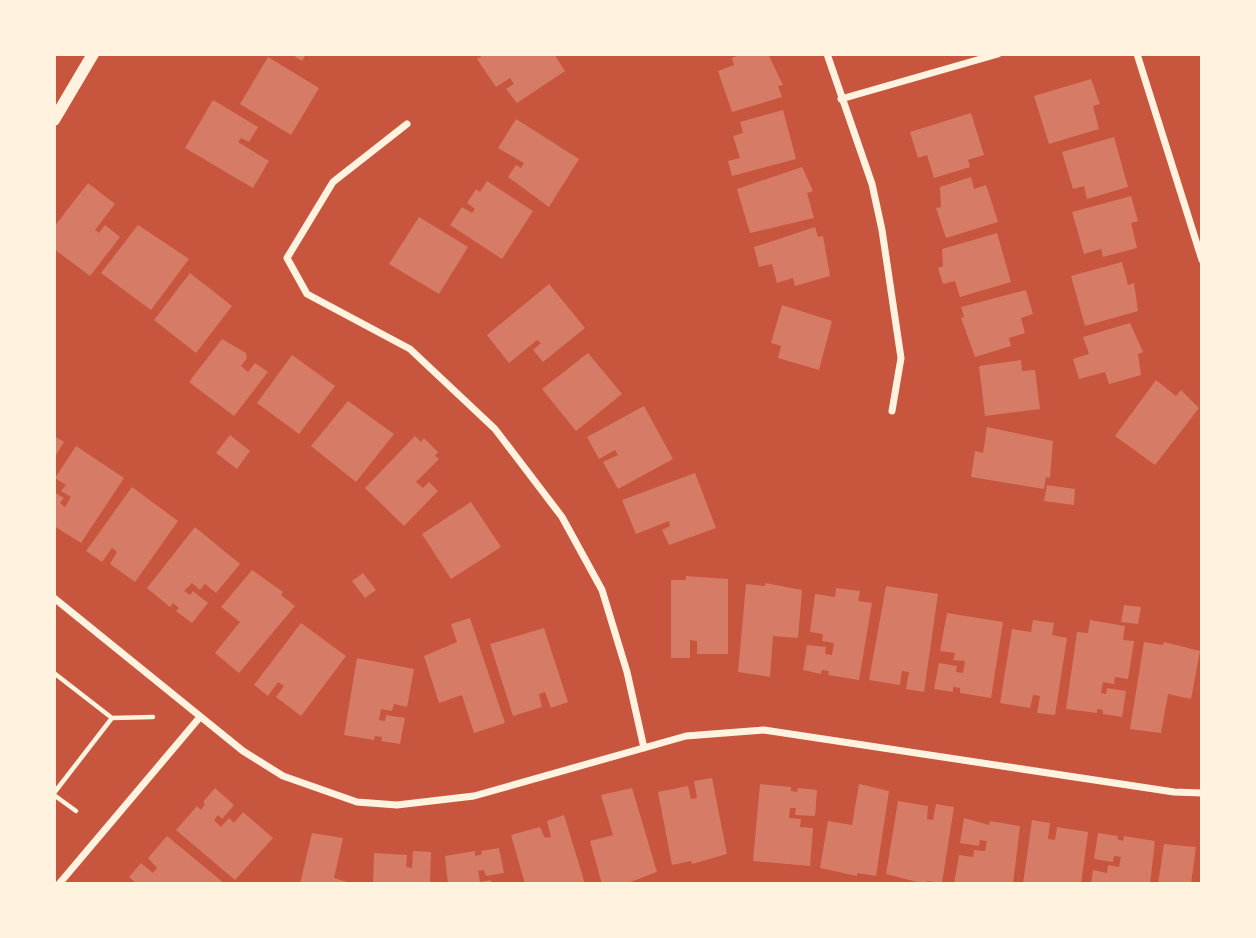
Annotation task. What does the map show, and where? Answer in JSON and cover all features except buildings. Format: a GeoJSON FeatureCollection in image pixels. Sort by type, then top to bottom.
{"type":"FeatureCollection","features":[{"type":"Feature","properties":{"kind":"street"},"geometry":{"type":"LineString","coordinates":[[54,120],[93,54]]}},
{"type":"Feature","properties":{"kind":"street"},"geometry":{"type":"LineString","coordinates":[[827,54],[872,184],[882,230],[901,358],[892,411]]}},
{"type":"Feature","properties":{"kind":"street"},"geometry":{"type":"LineString","coordinates":[[841,99],[998,54]]}},
{"type":"Feature","properties":{"kind":"street"},"geometry":{"type":"LineString","coordinates":[[1137,54],[1202,260]]}},
{"type":"Feature","properties":{"kind":"street"},"geometry":{"type":"LineString","coordinates":[[407,124],[333,182],[287,258],[307,293],[417,355],[495,429],[562,517],[601,590],[627,673],[644,748]]}},
{"type":"Feature","properties":{"kind":"street"},"geometry":{"type":"LineString","coordinates":[[54,598],[243,751],[283,776],[357,802],[383,804],[474,796],[687,736],[764,730],[1174,792],[1202,793]]}},
{"type":"Feature","properties":{"kind":"street"},"geometry":{"type":"LineString","coordinates":[[59,884],[200,717]]}},
{"type":"Feature","properties":{"kind":"path"},"geometry":{"type":"LineString","coordinates":[[54,673],[112,718],[152,717]]}},
{"type":"Feature","properties":{"kind":"path"},"geometry":{"type":"LineString","coordinates":[[76,811],[54,794],[112,718]]}}]}
